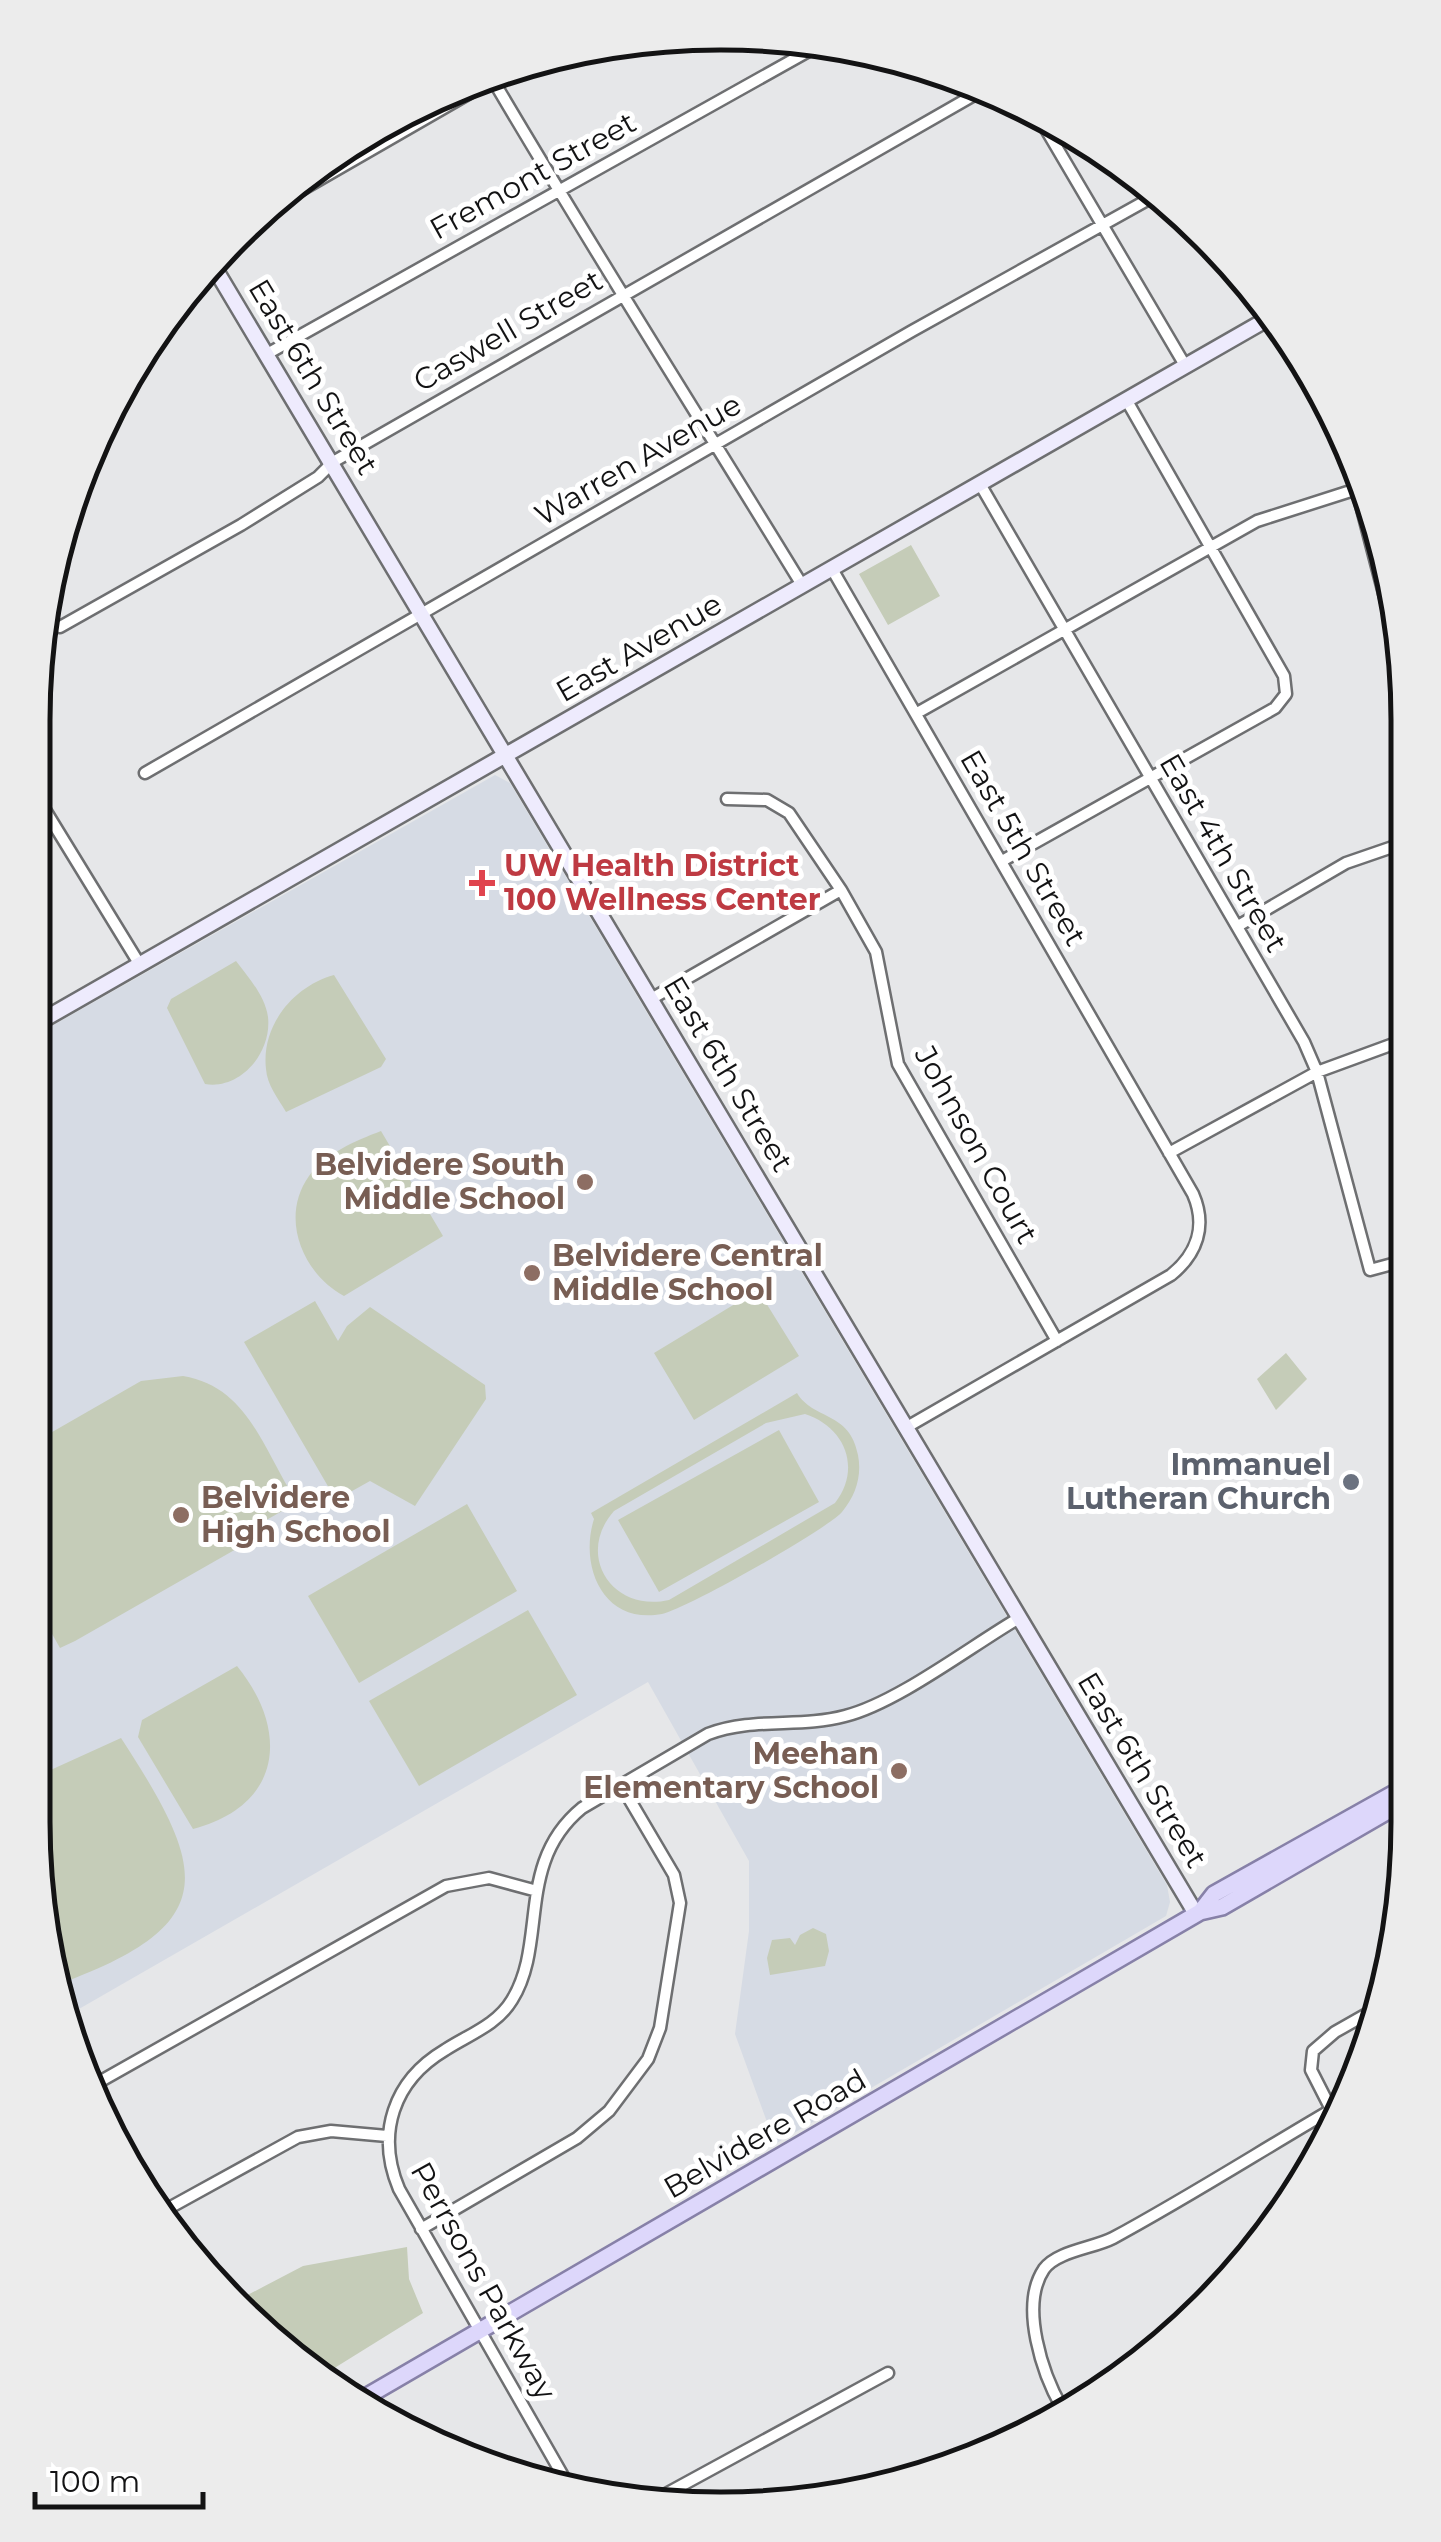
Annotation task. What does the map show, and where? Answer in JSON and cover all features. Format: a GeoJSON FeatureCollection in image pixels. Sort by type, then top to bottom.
{"type":"FeatureCollection","features":[{"type":"Feature","properties":{"kind":"main road","name":"Belvidere Road"},"geometry":{"type":"LineString","coordinates":[[1198,1913],[1214,1894],[1391,1795]]}},
{"type":"Feature","properties":{"kind":"main road","name":"Belvidere Road"},"geometry":{"type":"LineString","coordinates":[[371,2393],[1198,1913],[1222,1907],[1391,1809]]}},
{"type":"Feature","properties":{"kind":"street","name":"Fremont Street"},"geometry":{"type":"LineString","coordinates":[[267,354],[800,55]]}},
{"type":"Feature","properties":{"kind":"street"},"geometry":{"type":"LineString","coordinates":[[498,89],[558,194],[802,585]]}},
{"type":"Feature","properties":{"kind":"street","name":"Caswell Street"},"geometry":{"type":"LineString","coordinates":[[60,627],[240,525],[318,477],[333,462],[623,293],[969,98]]}},
{"type":"Feature","properties":{"kind":"street"},"geometry":{"type":"LineString","coordinates":[[1053,138],[1186,366]]}},
{"type":"Feature","properties":{"kind":"street","name":"Warren Avenue"},"geometry":{"type":"LineString","coordinates":[[144,772],[1145,202]]}},
{"type":"Feature","properties":{"kind":"street","name":"East 6th Street"},"geometry":{"type":"LineString","coordinates":[[219,275],[1198,1913]]}},
{"type":"Feature","properties":{"kind":"street","name":"East Avenue"},"geometry":{"type":"LineString","coordinates":[[50,1016],[1261,324]]}},
{"type":"Feature","properties":{"kind":"street"},"geometry":{"type":"LineString","coordinates":[[1002,861],[1274,708],[1286,694],[1284,676],[1127,401]]}},
{"type":"Feature","properties":{"kind":"street","name":"East 4th Street"},"geometry":{"type":"LineString","coordinates":[[980,484],[1238,926],[1317,1072],[1370,1270],[1391,1264]]}},
{"type":"Feature","properties":{"kind":"street"},"geometry":{"type":"LineString","coordinates":[[917,713],[1257,521],[1350,491]]}},
{"type":"Feature","properties":{"kind":"street","name":"East 5th Street"},"geometry":{"type":"LineString","coordinates":[[832,568],[1197,1204],[1199,1233],[1192,1252],[1170,1275],[1057,1342]]}},
{"type":"Feature","properties":{"kind":"street","name":"Johnson Court"},"geometry":{"type":"LineString","coordinates":[[727,799],[767,800],[789,813],[841,890],[876,952],[898,1064],[1057,1342]]}},
{"type":"Feature","properties":{"kind":"street"},"geometry":{"type":"LineString","coordinates":[[50,818],[140,965]]}},
{"type":"Feature","properties":{"kind":"street"},"geometry":{"type":"LineString","coordinates":[[1238,926],[1346,863],[1391,848]]}},
{"type":"Feature","properties":{"kind":"street"},"geometry":{"type":"LineString","coordinates":[[651,999],[841,890]]}},
{"type":"Feature","properties":{"kind":"street"},"geometry":{"type":"LineString","coordinates":[[1170,1153],[1317,1072],[1391,1045]]}},
{"type":"Feature","properties":{"kind":"street"},"geometry":{"type":"LineString","coordinates":[[907,1427],[1057,1342]]}},
{"type":"Feature","properties":{"kind":"street","name":"Perrsons Parkway"},"geometry":{"type":"LineString","coordinates":[[562,2472],[391,2171],[386,2136],[396,2100],[412,2077],[440,2052],[498,2018],[511,2002],[520,1982],[537,1891],[558,1832],[582,1808],[731,1726],[835,1718],[860,1711],[1019,1618]]}},
{"type":"Feature","properties":{"kind":"street"},"geometry":{"type":"LineString","coordinates":[[421,2229],[576,2138],[608,2111],[648,2059],[660,2028],[680,1903],[674,1874],[621,1785]]}},
{"type":"Feature","properties":{"kind":"street"},"geometry":{"type":"LineString","coordinates":[[102,2080],[446,1886],[488,1878],[537,1891]]}},
{"type":"Feature","properties":{"kind":"street"},"geometry":{"type":"LineString","coordinates":[[1329,2104],[1311,2070],[1312,2052],[1335,2032],[1361,2017]]}},
{"type":"Feature","properties":{"kind":"street"},"geometry":{"type":"LineString","coordinates":[[1059,2400],[1038,2348],[1037,2296],[1049,2264],[1111,2239],[1320,2122]]}},
{"type":"Feature","properties":{"kind":"street"},"geometry":{"type":"LineString","coordinates":[[172,2206],[298,2138],[331,2131],[386,2136]]}},
{"type":"Feature","properties":{"kind":"street"},"geometry":{"type":"LineString","coordinates":[[671,2490],[888,2373]]}},
{"type":"Feature","properties":{"kind":"shaded area"},"geometry":{"type":"Polygon","coordinates":[[[495,775],[510,783],[1167,1885],[1170,1902],[1166,1916],[775,2144],[735,2034],[749,1931],[749,1861],[648,1682],[78,2010],[63,1952],[51,1865],[50,1027],[495,775]]]}},
{"type":"Feature","properties":{"kind":"green space"},"geometry":{"type":"Polygon","coordinates":[[[911,545],[940,596],[888,625],[859,574],[911,545]]]}},
{"type":"Feature","properties":{"kind":"green space"},"geometry":{"type":"Polygon","coordinates":[[[236,961],[264,1002],[268,1017],[265,1044],[241,1075],[218,1084],[205,1084],[167,1008],[171,999],[236,961]]]}},
{"type":"Feature","properties":{"kind":"green space"},"geometry":{"type":"Polygon","coordinates":[[[334,975],[386,1059],[381,1067],[286,1112],[267,1075],[269,1037],[294,998],[319,980],[334,975]]]}},
{"type":"Feature","properties":{"kind":"green space"},"geometry":{"type":"Polygon","coordinates":[[[381,1131],[443,1236],[344,1296],[317,1274],[307,1259],[296,1227],[296,1209],[300,1192],[316,1168],[342,1149],[381,1131]]]}},
{"type":"Feature","properties":{"kind":"green space"},"geometry":{"type":"Polygon","coordinates":[[[758,1290],[799,1356],[694,1420],[654,1353],[758,1290]]]}},
{"type":"Feature","properties":{"kind":"green space"},"geometry":{"type":"Polygon","coordinates":[[[315,1301],[338,1341],[347,1326],[370,1307],[485,1385],[486,1399],[415,1506],[370,1481],[336,1500],[244,1342],[315,1301]]]}},
{"type":"Feature","properties":{"kind":"green space"},"geometry":{"type":"Polygon","coordinates":[[[1286,1353],[1307,1379],[1276,1410],[1257,1379],[1286,1353]]]}},
{"type":"Feature","properties":{"kind":"green space"},"geometry":{"type":"Polygon","coordinates":[[[183,1376],[204,1382],[236,1404],[259,1435],[289,1489],[276,1496],[284,1510],[247,1531],[252,1540],[60,1648],[50,1633],[50,1433],[141,1381],[183,1376]]]}},
{"type":"Feature","properties":{"kind":"green space"},"geometry":{"type":"Polygon","coordinates":[[[797,1393],[847,1431],[858,1455],[854,1492],[842,1512],[831,1521],[725,1584],[662,1614],[642,1615],[624,1610],[600,1588],[590,1555],[594,1519],[591,1513],[797,1393]],[[805,1414],[766,1423],[614,1511],[598,1545],[599,1562],[606,1577],[631,1598],[649,1602],[669,1600],[835,1503],[843,1490],[848,1463],[839,1439],[819,1420],[805,1414]]]}},
{"type":"Feature","properties":{"kind":"green space"},"geometry":{"type":"Polygon","coordinates":[[[779,1430],[819,1502],[659,1592],[618,1520],[779,1430]]]}},
{"type":"Feature","properties":{"kind":"green space"},"geometry":{"type":"Polygon","coordinates":[[[467,1504],[517,1591],[359,1683],[308,1596],[467,1504]]]}},
{"type":"Feature","properties":{"kind":"green space"},"geometry":{"type":"Polygon","coordinates":[[[528,1610],[577,1695],[419,1786],[369,1701],[528,1610]]]}},
{"type":"Feature","properties":{"kind":"green space"},"geometry":{"type":"Polygon","coordinates":[[[237,1666],[265,1716],[270,1740],[268,1763],[260,1784],[245,1803],[223,1818],[193,1829],[138,1737],[142,1720],[237,1666]]]}},
{"type":"Feature","properties":{"kind":"green space"},"geometry":{"type":"Polygon","coordinates":[[[121,1738],[171,1824],[183,1858],[184,1888],[174,1915],[150,1939],[113,1962],[69,1980],[51,1865],[50,1770],[121,1738]]]}},
{"type":"Feature","properties":{"kind":"green space"},"geometry":{"type":"Polygon","coordinates":[[[813,1928],[826,1934],[829,1951],[825,1966],[770,1975],[767,1958],[772,1940],[790,1938],[795,1945],[800,1935],[813,1928]]]}},
{"type":"Feature","properties":{"kind":"green space"},"geometry":{"type":"Polygon","coordinates":[[[407,2247],[409,2279],[423,2313],[334,2369],[246,2296],[303,2266],[407,2247]]]}},
{"type":"Feature","properties":{"kind":"place","name":"UW Health District 100 Wellness Center"},"geometry":{"type":"Point","coordinates":[482,883]}},
{"type":"Feature","properties":{"kind":"place","name":"Belvidere South Middle School"},"geometry":{"type":"Point","coordinates":[585,1182]}},
{"type":"Feature","properties":{"kind":"place","name":"Belvidere Central Middle School"},"geometry":{"type":"Point","coordinates":[532,1273]}},
{"type":"Feature","properties":{"kind":"place","name":"Immanuel Lutheran Church"},"geometry":{"type":"Point","coordinates":[1351,1482]}},
{"type":"Feature","properties":{"kind":"place","name":"Belvidere High School"},"geometry":{"type":"Point","coordinates":[181,1515]}},
{"type":"Feature","properties":{"kind":"place","name":"Meehan Elementary School"},"geometry":{"type":"Point","coordinates":[899,1771]}}]}
